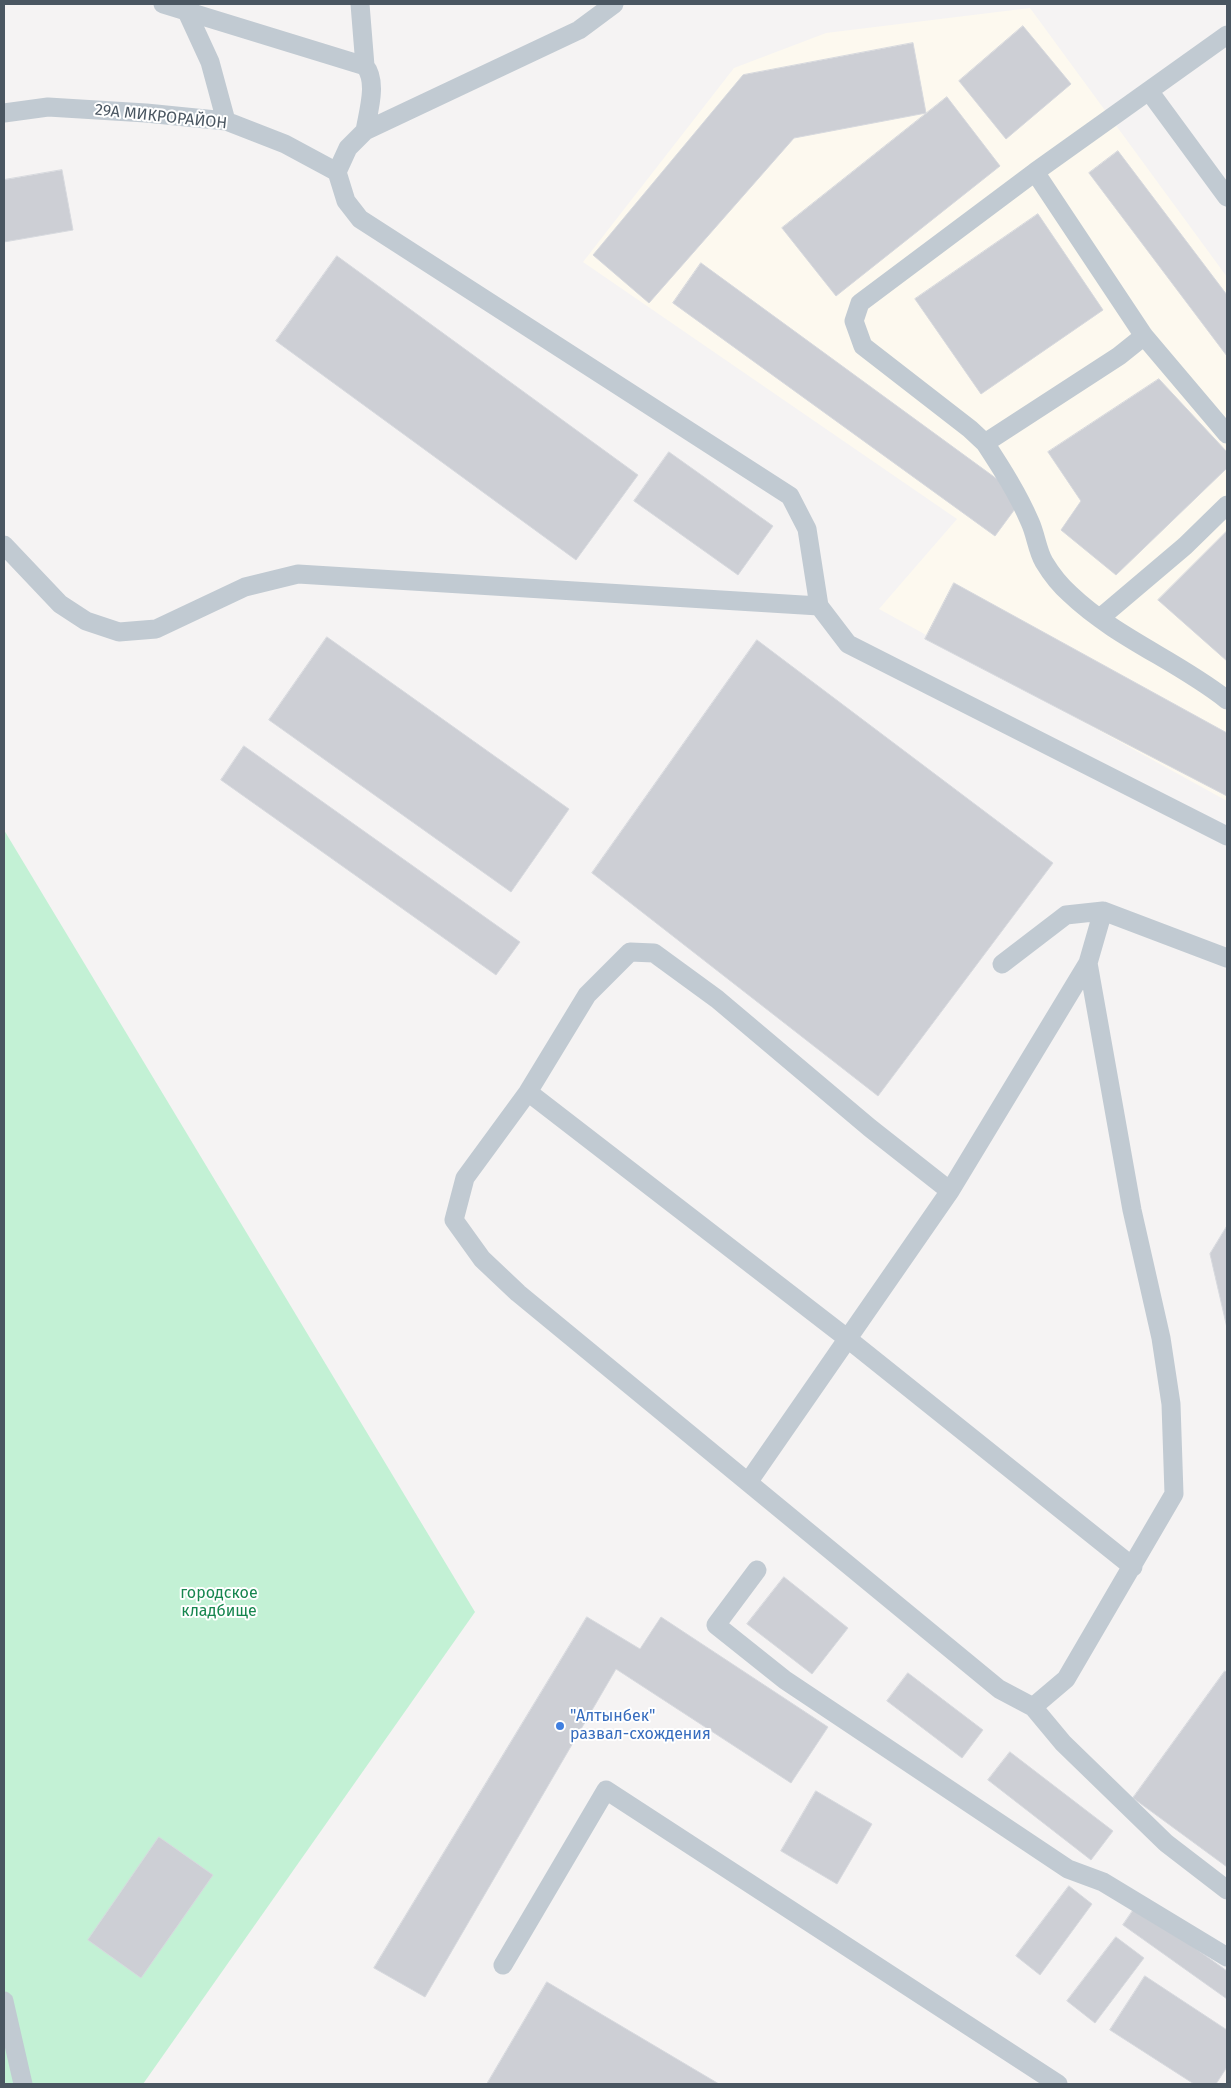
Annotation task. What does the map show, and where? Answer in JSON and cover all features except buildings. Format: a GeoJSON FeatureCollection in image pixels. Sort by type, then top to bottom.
{"type":"FeatureCollection","features":[{"type":"Feature","properties":{"kind":"lane"},"geometry":{"type":"LineString","coordinates":[[163,4],[365,66]]}},
{"type":"Feature","properties":{"kind":"lane"},"geometry":{"type":"LineString","coordinates":[[360,4],[365,66],[370,73],[372,82],[365,131]]}},
{"type":"Feature","properties":{"kind":"lane"},"geometry":{"type":"LineString","coordinates":[[614,4],[579,30],[365,131],[348,148],[337,172],[346,201],[360,219],[790,496],[807,529],[819,606],[848,644],[1227,836]]}},
{"type":"Feature","properties":{"kind":"lane"},"geometry":{"type":"LineString","coordinates":[[187,12],[210,62],[226,121]]}},
{"type":"Feature","properties":{"kind":"lane"},"geometry":{"type":"LineString","coordinates":[[1227,35],[1035,172],[860,303],[854,321],[863,346],[970,429],[985,443],[1008,478],[1030,522],[1044,562],[1069,594],[1100,618],[1153,654],[1211,688],[1227,700]]}},
{"type":"Feature","properties":{"kind":"lane"},"geometry":{"type":"LineString","coordinates":[[1149,91],[1227,197]]}},
{"type":"Feature","properties":{"kind":"lane","name":"29А МИКРОРАЙОН"},"geometry":{"type":"LineString","coordinates":[[4,113],[48,107],[146,113],[226,121],[285,144],[337,172]]}},
{"type":"Feature","properties":{"kind":"lane"},"geometry":{"type":"LineString","coordinates":[[1035,172],[1144,336],[1227,434]]}},
{"type":"Feature","properties":{"kind":"lane"},"geometry":{"type":"LineString","coordinates":[[985,443],[1119,356],[1144,336]]}},
{"type":"Feature","properties":{"kind":"lane"},"geometry":{"type":"LineString","coordinates":[[1100,618],[1185,546],[1227,505]]}},
{"type":"Feature","properties":{"kind":"lane"},"geometry":{"type":"LineString","coordinates":[[4,545],[60,604],[86,621],[119,632],[156,629],[245,587],[298,574],[819,606]]}},
{"type":"Feature","properties":{"kind":"lane"},"geometry":{"type":"LineString","coordinates":[[1002,964],[1066,915],[1103,910],[1227,958]]}},
{"type":"Feature","properties":{"kind":"lane"},"geometry":{"type":"LineString","coordinates":[[749,1481],[950,1191],[1088,964],[1103,910]]}},
{"type":"Feature","properties":{"kind":"lane"},"geometry":{"type":"LineString","coordinates":[[950,1191],[870,1128],[717,999],[654,953],[630,952],[587,995],[528,1092],[465,1178],[454,1220],[482,1259],[518,1293],[749,1481],[999,1689],[1033,1708],[1063,1743],[1166,1843],[1227,1890]]}},
{"type":"Feature","properties":{"kind":"lane"},"geometry":{"type":"LineString","coordinates":[[1033,1708],[1066,1680],[1174,1494],[1170,1404],[1161,1338],[1132,1210],[1088,964]]}},
{"type":"Feature","properties":{"kind":"lane"},"geometry":{"type":"LineString","coordinates":[[528,1092],[848,1339],[1133,1567]]}},
{"type":"Feature","properties":{"kind":"lane"},"geometry":{"type":"LineString","coordinates":[[757,1570],[716,1625],[785,1680],[1068,1869],[1103,1882],[1227,1956]]}},
{"type":"Feature","properties":{"kind":"lane"},"geometry":{"type":"LineString","coordinates":[[503,1966],[606,1790],[1058,2084]]}},
{"type":"Feature","properties":{"kind":"lane"},"geometry":{"type":"LineString","coordinates":[[4,2001],[23,2084]]}},
{"type":"Feature","properties":{"kind":"shaded area"},"geometry":{"type":"Polygon","coordinates":[[[1030,8],[1227,277],[1227,801],[879,609],[957,519],[583,262],[734,68],[826,33],[1030,8]]]}},
{"type":"Feature","properties":{"kind":"green space","name":"городское кладбище"},"geometry":{"type":"Polygon","coordinates":[[[4,830],[475,1612],[143,2084],[4,2084],[4,830]]]}},
{"type":"Feature","properties":{"kind":"place","name":"\"Алтынбек\" развал-схождения"},"geometry":{"type":"Point","coordinates":[560,1726]}}]}
